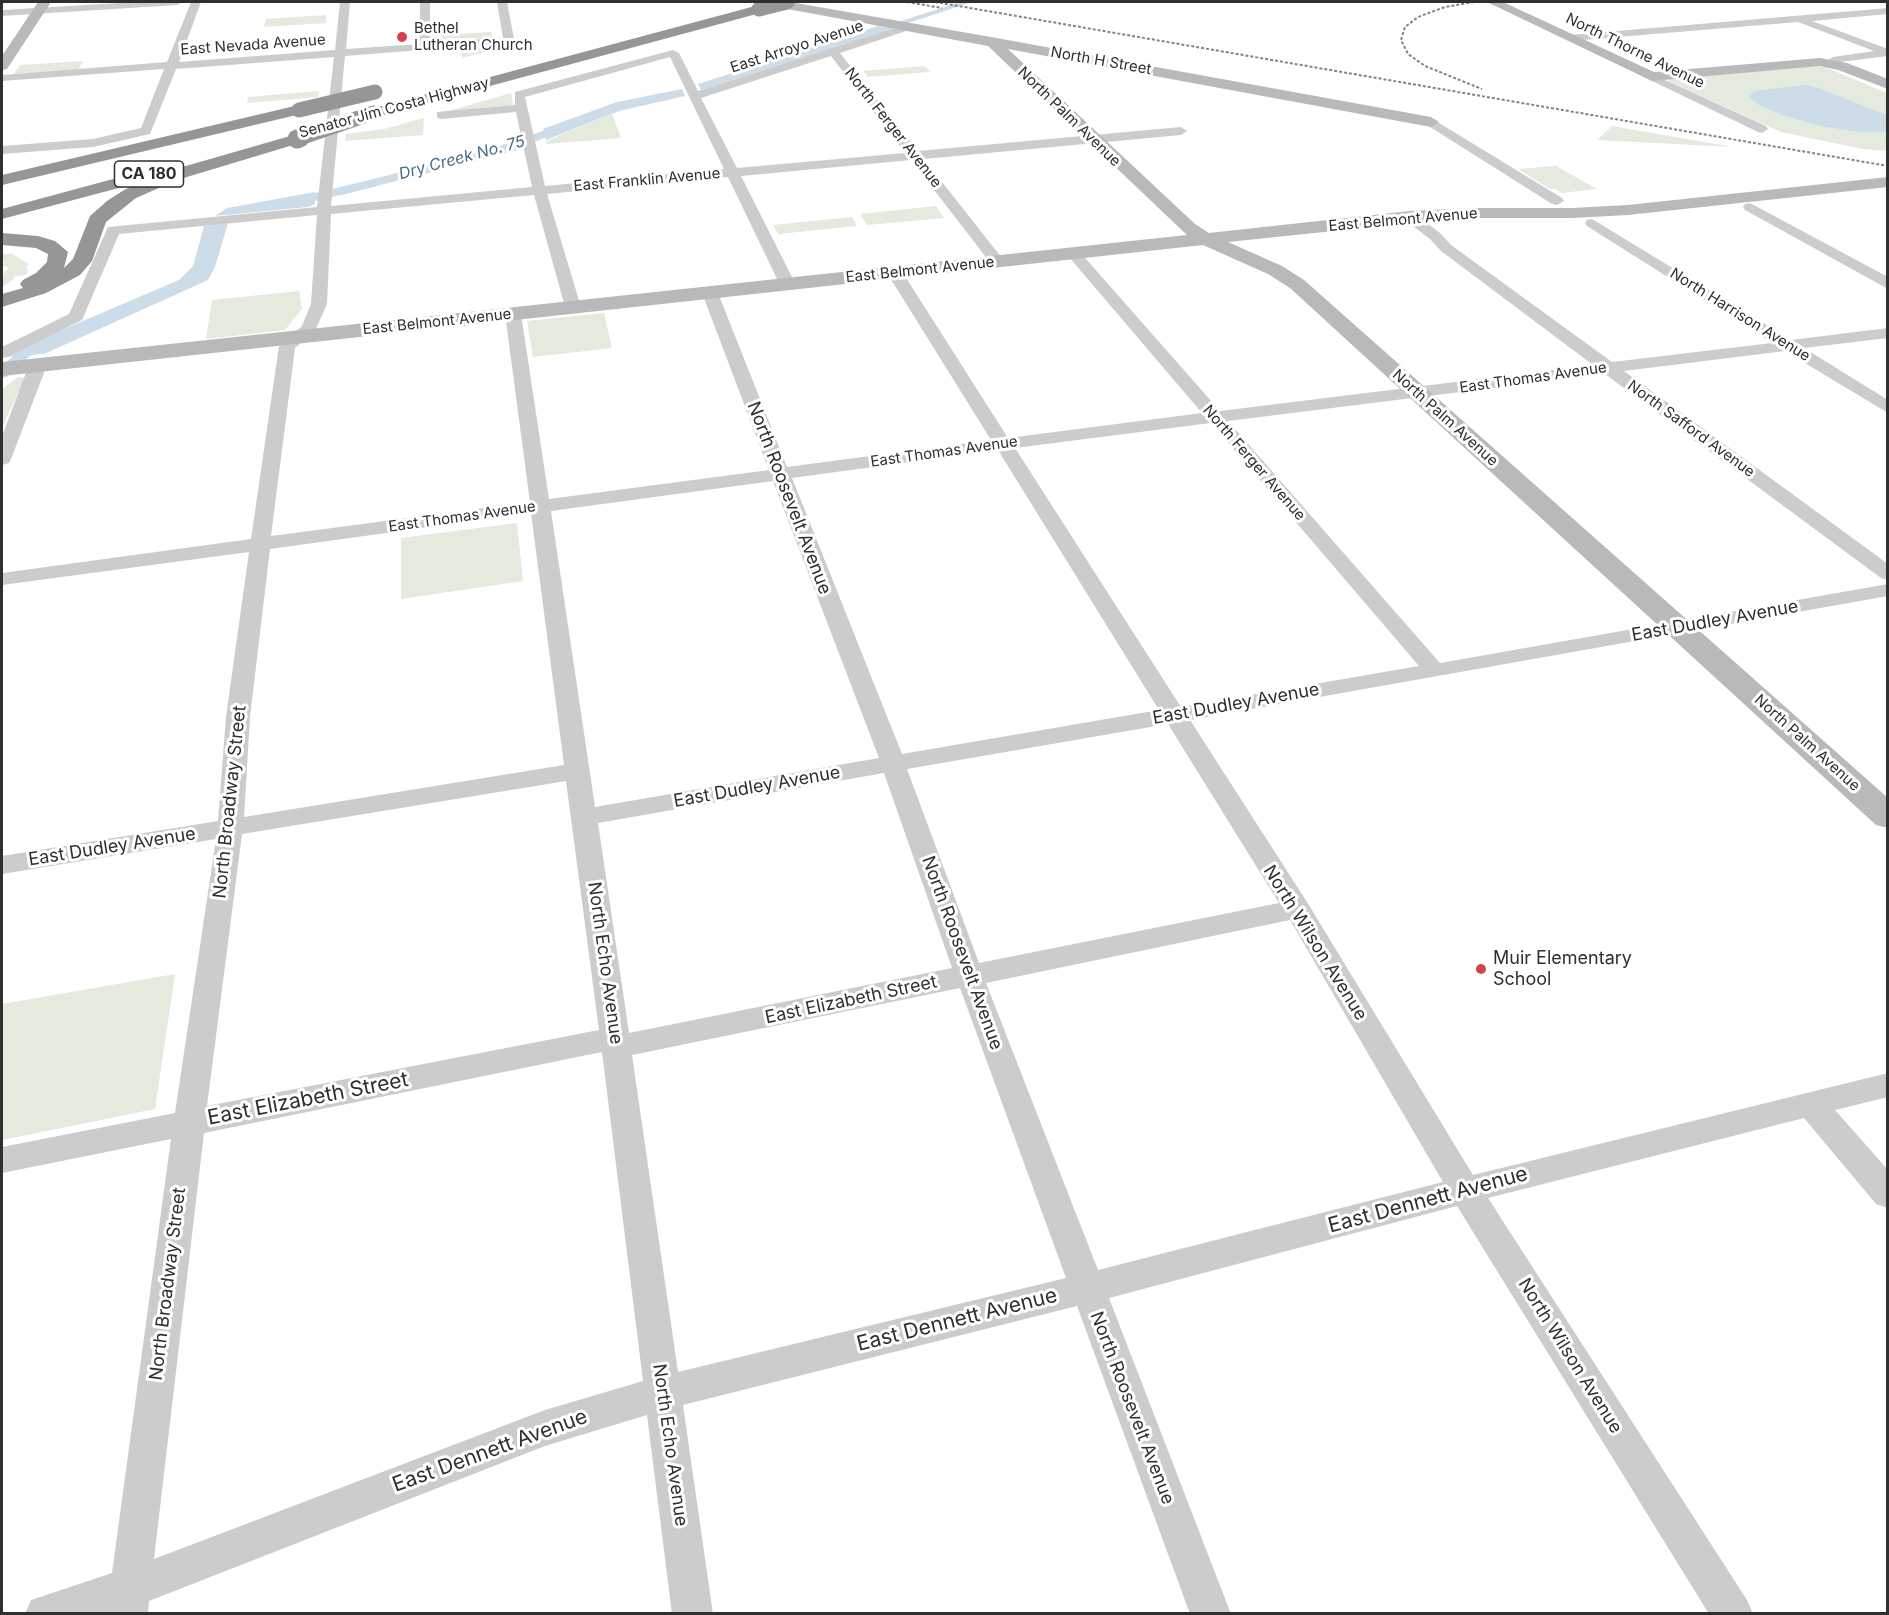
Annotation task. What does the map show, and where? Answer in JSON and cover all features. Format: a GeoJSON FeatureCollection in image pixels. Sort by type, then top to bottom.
{"type":"FeatureCollection","features":[{"type":"Feature","properties":{"kind":"highway","name":"Senator Jim Costa Highway"},"geometry":{"type":"LineString","coordinates":[[377,98],[765,5],[787,2]]}},
{"type":"Feature","properties":{"kind":"highway","name":"Senator Jim Costa Highway"},"geometry":{"type":"LineString","coordinates":[[377,98],[727,3]]}},
{"type":"Feature","properties":{"kind":"highway"},"geometry":{"type":"LineString","coordinates":[[2,300],[39,289],[73,271],[82,261],[97,220],[113,205],[130,194],[297,125],[377,98]]}},
{"type":"Feature","properties":{"kind":"highway"},"geometry":{"type":"LineString","coordinates":[[2,180],[297,125],[377,98]]}},
{"type":"Feature","properties":{"kind":"highway","name":"Senator Jim Costa Highway"},"geometry":{"type":"LineString","coordinates":[[2,196],[297,125]]}},
{"type":"Feature","properties":{"kind":"highway","name":"Senator Jim Costa Highway"},"geometry":{"type":"LineString","coordinates":[[2,214],[297,125]]}},
{"type":"Feature","properties":{"kind":"highway"},"geometry":{"type":"LineString","coordinates":[[2,239],[48,244],[54,248],[59,257],[57,264],[43,277],[2,294]]}},
{"type":"Feature","properties":{"kind":"main road","name":"North Thorne Avenue"},"geometry":{"type":"LineString","coordinates":[[1494,2],[1652,78]]}},
{"type":"Feature","properties":{"kind":"main road","name":"North H Street"},"geometry":{"type":"LineString","coordinates":[[765,5],[885,22],[1431,122]]}},
{"type":"Feature","properties":{"kind":"main road"},"geometry":{"type":"LineString","coordinates":[[2,66],[41,6]]}},
{"type":"Feature","properties":{"kind":"main road","name":"North Palm Avenue"},"geometry":{"type":"LineString","coordinates":[[990,41],[1176,218],[1207,240],[1275,270],[1297,284],[1887,817]]}},
{"type":"Feature","properties":{"kind":"main road"},"geometry":{"type":"LineString","coordinates":[[1652,78],[1829,63],[1887,85]]}},
{"type":"Feature","properties":{"kind":"main road","name":"East Belmont Avenue"},"geometry":{"type":"LineString","coordinates":[[2,369],[1410,217],[1471,213],[1610,211],[1887,182]]}},
{"type":"Feature","properties":{"kind":"main road"},"geometry":{"type":"LineString","coordinates":[[1279,232],[1268,237],[1265,243],[1288,269],[1297,284]]}},
{"type":"Feature","properties":{"kind":"street"},"geometry":{"type":"LineString","coordinates":[[2,13],[41,6],[177,2]]}},
{"type":"Feature","properties":{"kind":"street"},"geometry":{"type":"LineString","coordinates":[[2,150],[93,143],[146,131],[196,2]]}},
{"type":"Feature","properties":{"kind":"street","name":"North Broadway Street"},"geometry":{"type":"LineString","coordinates":[[128,1601],[189,1123],[230,829],[238,717],[287,346],[309,328],[319,304],[325,200],[345,2]]}},
{"type":"Feature","properties":{"kind":"street"},"geometry":{"type":"LineString","coordinates":[[424,2],[425,47]]}},
{"type":"Feature","properties":{"kind":"street","name":"East Nevada Avenue"},"geometry":{"type":"LineString","coordinates":[[2,78],[507,40],[509,39],[502,2]]}},
{"type":"Feature","properties":{"kind":"street"},"geometry":{"type":"LineString","coordinates":[[1570,38],[1887,11]]}},
{"type":"Feature","properties":{"kind":"street"},"geometry":{"type":"LineString","coordinates":[[1797,19],[1887,53]]}},
{"type":"Feature","properties":{"kind":"street","name":"East Arroyo Avenue"},"geometry":{"type":"LineString","coordinates":[[693,92],[908,27]]}},
{"type":"Feature","properties":{"kind":"street","name":"North Ferger Avenue"},"geometry":{"type":"LineString","coordinates":[[833,51],[997,262]]}},
{"type":"Feature","properties":{"kind":"street"},"geometry":{"type":"LineString","coordinates":[[573,308],[539,190],[519,95],[673,53],[788,285]]}},
{"type":"Feature","properties":{"kind":"street"},"geometry":{"type":"LineString","coordinates":[[1829,63],[1837,59],[1887,53]]}},
{"type":"Feature","properties":{"kind":"street","name":"North Thorne Avenue"},"geometry":{"type":"LineString","coordinates":[[1652,78],[1762,129]]}},
{"type":"Feature","properties":{"kind":"street"},"geometry":{"type":"LineString","coordinates":[[441,115],[522,108]]}},
{"type":"Feature","properties":{"kind":"street"},"geometry":{"type":"LineString","coordinates":[[1431,122],[1557,201]]}},
{"type":"Feature","properties":{"kind":"street","name":"East Franklin Avenue"},"geometry":{"type":"LineString","coordinates":[[2,353],[76,317],[113,230],[230,219],[325,200],[539,190],[1181,131]]}},
{"type":"Feature","properties":{"kind":"street"},"geometry":{"type":"LineString","coordinates":[[1750,207],[1887,284]]}},
{"type":"Feature","properties":{"kind":"street","name":"North Safford Avenue"},"geometry":{"type":"LineString","coordinates":[[1410,217],[1435,236],[1446,248],[1887,574]]}},
{"type":"Feature","properties":{"kind":"street","name":"North Harrison Avenue"},"geometry":{"type":"LineString","coordinates":[[1592,223],[1790,345],[1887,408]]}},
{"type":"Feature","properties":{"kind":"street","name":"North Ferger Avenue"},"geometry":{"type":"LineString","coordinates":[[1074,254],[1435,671]]}},
{"type":"Feature","properties":{"kind":"street","name":"North Wilson Avenue"},"geometry":{"type":"LineString","coordinates":[[895,273],[1297,909],[1465,1190],[1733,1614]]}},
{"type":"Feature","properties":{"kind":"street","name":"North Roosevelt Avenue"},"geometry":{"type":"LineString","coordinates":[[710,293],[893,764],[969,975],[1211,1614]]}},
{"type":"Feature","properties":{"kind":"street","name":"North Echo Avenue"},"geometry":{"type":"LineString","coordinates":[[513,314],[542,507],[693,1614]]}},
{"type":"Feature","properties":{"kind":"street","name":"East Thomas Avenue"},"geometry":{"type":"LineString","coordinates":[[2,579],[1002,444],[1887,333]]}},
{"type":"Feature","properties":{"kind":"street"},"geometry":{"type":"LineString","coordinates":[[2,459],[34,365]]}},
{"type":"Feature","properties":{"kind":"street","name":"East Dudley Avenue"},"geometry":{"type":"LineString","coordinates":[[584,816],[1435,671],[1887,590]]}},
{"type":"Feature","properties":{"kind":"street","name":"East Dudley Avenue"},"geometry":{"type":"LineString","coordinates":[[2,865],[578,771]]}},
{"type":"Feature","properties":{"kind":"street","name":"East Elizabeth Street"},"geometry":{"type":"LineString","coordinates":[[2,1160],[969,975],[1297,909]]}},
{"type":"Feature","properties":{"kind":"street","name":"East Dennett Avenue"},"geometry":{"type":"LineString","coordinates":[[45,1614],[128,1601],[545,1428],[662,1393],[1087,1288],[1465,1190],[1887,1085]]}},
{"type":"Feature","properties":{"kind":"street"},"geometry":{"type":"LineString","coordinates":[[1811,1105],[1887,1194]]}},
{"type":"Feature","properties":{"kind":"shaded area"},"geometry":{"type":"Polygon","coordinates":[[[326,15],[326,23],[264,27],[266,19],[326,15]]]}},
{"type":"Feature","properties":{"kind":"shaded area"},"geometry":{"type":"Polygon","coordinates":[[[491,32],[493,40],[424,45],[424,36],[491,32]]]}},
{"type":"Feature","properties":{"kind":"shaded area"},"geometry":{"type":"Polygon","coordinates":[[[524,42],[462,58],[461,46],[524,42]]]}},
{"type":"Feature","properties":{"kind":"shaded area"},"geometry":{"type":"Polygon","coordinates":[[[83,61],[78,70],[14,74],[20,65],[83,61]]]}},
{"type":"Feature","properties":{"kind":"shaded area"},"geometry":{"type":"Polygon","coordinates":[[[925,66],[930,72],[868,77],[863,71],[925,66]]]}},
{"type":"Feature","properties":{"kind":"shaded area"},"geometry":{"type":"Polygon","coordinates":[[[1825,67],[1887,93],[1887,151],[1863,149],[1781,132],[1668,81],[1670,79],[1825,67]]]}},
{"type":"Feature","properties":{"kind":"shaded area"},"geometry":{"type":"Polygon","coordinates":[[[319,91],[318,97],[247,103],[248,97],[319,91]]]}},
{"type":"Feature","properties":{"kind":"shaded area"},"geometry":{"type":"Polygon","coordinates":[[[511,93],[513,105],[445,112],[511,93]]]}},
{"type":"Feature","properties":{"kind":"shaded area"},"geometry":{"type":"Polygon","coordinates":[[[612,114],[621,138],[547,144],[546,141],[612,114]]]}},
{"type":"Feature","properties":{"kind":"shaded area"},"geometry":{"type":"Polygon","coordinates":[[[424,118],[423,135],[345,141],[346,134],[384,129],[424,118]]]}},
{"type":"Feature","properties":{"kind":"shaded area"},"geometry":{"type":"Polygon","coordinates":[[[1612,126],[1733,147],[1597,140],[1612,126]]]}},
{"type":"Feature","properties":{"kind":"shaded area"},"geometry":{"type":"Polygon","coordinates":[[[1556,166],[1597,189],[1562,193],[1550,189],[1518,169],[1556,166]]]}},
{"type":"Feature","properties":{"kind":"shaded area"},"geometry":{"type":"Polygon","coordinates":[[[936,206],[944,218],[867,225],[860,214],[936,206]]]}},
{"type":"Feature","properties":{"kind":"shaded area"},"geometry":{"type":"Polygon","coordinates":[[[852,217],[857,226],[778,234],[773,225],[852,217]]]}},
{"type":"Feature","properties":{"kind":"shaded area"},"geometry":{"type":"Polygon","coordinates":[[[2,254],[12,254],[29,264],[26,266],[28,272],[25,275],[15,276],[2,287],[2,276],[5,275],[3,273],[9,268],[2,265],[5,262],[2,262],[2,254]]]}},
{"type":"Feature","properties":{"kind":"shaded area"},"geometry":{"type":"Polygon","coordinates":[[[299,291],[302,309],[285,330],[206,339],[212,300],[299,291]]]}},
{"type":"Feature","properties":{"kind":"shaded area"},"geometry":{"type":"Polygon","coordinates":[[[604,313],[612,348],[533,357],[527,321],[604,313]]]}},
{"type":"Feature","properties":{"kind":"shaded area"},"geometry":{"type":"Polygon","coordinates":[[[18,377],[25,378],[2,428],[2,389],[18,377]]]}},
{"type":"Feature","properties":{"kind":"shaded area"},"geometry":{"type":"Polygon","coordinates":[[[517,523],[523,581],[401,599],[401,538],[517,523]]]}},
{"type":"Feature","properties":{"kind":"shaded area"},"geometry":{"type":"Polygon","coordinates":[[[175,974],[155,1109],[2,1140],[2,1004],[175,974]]]}},
{"type":"Feature","properties":{"kind":"water"},"geometry":{"type":"Polygon","coordinates":[[[878,26],[894,29],[701,90],[698,84],[878,26]]]}},
{"type":"Feature","properties":{"kind":"water"},"geometry":{"type":"Polygon","coordinates":[[[1804,85],[1815,87],[1887,115],[1887,132],[1859,132],[1821,126],[1779,114],[1759,105],[1749,97],[1754,91],[1804,85]]]}},
{"type":"Feature","properties":{"kind":"water"},"geometry":{"type":"Polygon","coordinates":[[[682,89],[685,96],[619,111],[546,140],[543,129],[617,102],[682,89]]]}},
{"type":"Feature","properties":{"kind":"water"},"geometry":{"type":"Polygon","coordinates":[[[518,142],[518,150],[341,195],[342,187],[518,142]]]}},
{"type":"Feature","properties":{"kind":"water"},"geometry":{"type":"Polygon","coordinates":[[[315,192],[315,204],[308,207],[215,216],[227,208],[315,192]]]}},
{"type":"Feature","properties":{"kind":"water"},"geometry":{"type":"Polygon","coordinates":[[[228,223],[215,267],[208,280],[44,354],[3,357],[179,280],[193,266],[204,226],[228,223]]]}},
{"type":"Feature","properties":{"kind":"waterway","name":"Dry Creek No. 75"},"geometry":{"type":"LineString","coordinates":[[875,31],[968,2]]}},
{"type":"Feature","properties":{"kind":"waterway","name":"Dry Creek No. 75"},"geometry":{"type":"LineString","coordinates":[[489,152],[517,145],[571,124]]}},
{"type":"Feature","properties":{"kind":"waterway","name":"Dry Creek No. 75"},"geometry":{"type":"LineString","coordinates":[[286,204],[370,184]]}},
{"type":"Feature","properties":{"kind":"waterway","name":"Dry Creek No. 75"},"geometry":{"type":"LineString","coordinates":[[2,374],[25,353],[47,344]]}},
{"type":"Feature","properties":{"kind":"railway"},"geometry":{"type":"LineString","coordinates":[[907,2],[942,8]]}},
{"type":"Feature","properties":{"kind":"railway"},"geometry":{"type":"LineString","coordinates":[[935,2],[1888,166]]}},
{"type":"Feature","properties":{"kind":"railway"},"geometry":{"type":"LineString","coordinates":[[1474,2],[1445,7],[1418,17],[1405,27],[1401,40],[1408,54],[1425,66],[1482,89]]}},
{"type":"Feature","properties":{"kind":"place","name":"Bethel Lutheran Church"},"geometry":{"type":"Point","coordinates":[402,37]}},
{"type":"Feature","properties":{"kind":"place","name":"Muir Elementary School"},"geometry":{"type":"Point","coordinates":[1481,969]}}]}
